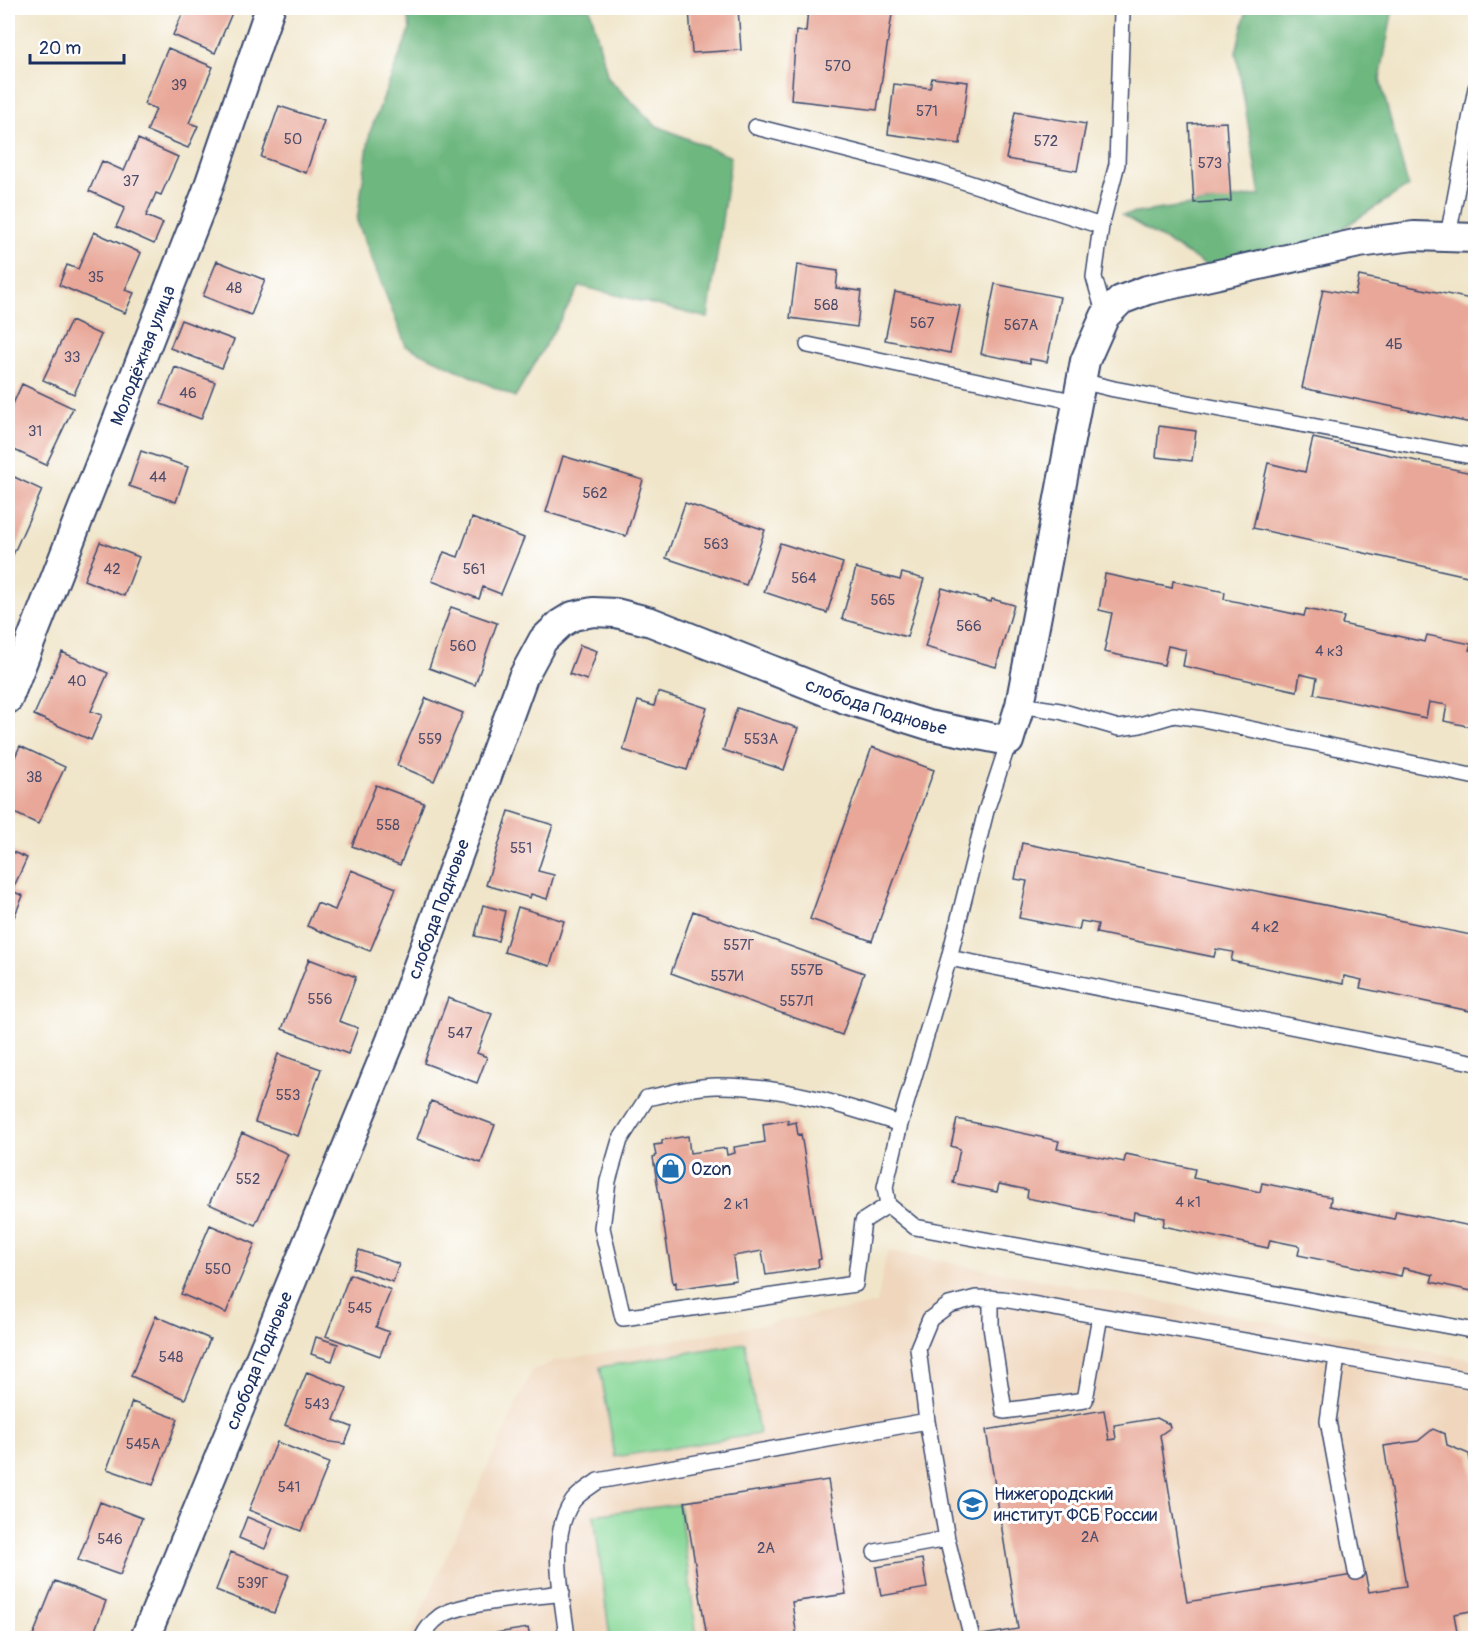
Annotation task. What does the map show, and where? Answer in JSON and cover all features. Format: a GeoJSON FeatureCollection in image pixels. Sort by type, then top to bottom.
{"type":"FeatureCollection","features":[{"type":"Feature","properties":{"kind":"street","name":"Молодёжная улица"},"geometry":{"type":"LineString","coordinates":[[8,699],[206,194],[270,8]]}},
{"type":"Feature","properties":{"kind":"street"},"geometry":{"type":"LineString","coordinates":[[1010,741],[1020,705],[1085,361],[1105,316],[1121,300],[1147,290],[1359,243],[1414,236],[1462,237]]}},
{"type":"Feature","properties":{"kind":"street","name":"слобода Подновье"},"geometry":{"type":"LineString","coordinates":[[145,1638],[391,1040],[523,677],[543,640],[560,624],[573,616],[593,612],[616,613],[651,622],[845,699],[928,725],[1010,741]]}},
{"type":"Feature","properties":{"kind":"lane"},"geometry":{"type":"LineString","coordinates":[[1105,316],[1094,277],[1101,226],[1118,164],[1122,13],[1119,8]]}},
{"type":"Feature","properties":{"kind":"lane"},"geometry":{"type":"LineString","coordinates":[[1462,237],[1476,88]]}},
{"type":"Feature","properties":{"kind":"lane"},"geometry":{"type":"LineString","coordinates":[[756,128],[938,173],[1101,226]]}},
{"type":"Feature","properties":{"kind":"lane"},"geometry":{"type":"LineString","coordinates":[[808,345],[1079,392],[1114,389],[1476,457]]}},
{"type":"Feature","properties":{"kind":"lane"},"geometry":{"type":"LineString","coordinates":[[1020,705],[1060,711],[1119,728],[1140,725],[1174,715],[1203,718],[1476,777]]}},
{"type":"Feature","properties":{"kind":"lane"},"geometry":{"type":"LineString","coordinates":[[1010,741],[986,811],[949,958],[900,1124],[885,1187],[888,1205],[915,1227],[1476,1331]]}},
{"type":"Feature","properties":{"kind":"lane"},"geometry":{"type":"LineString","coordinates":[[949,958],[1476,1063]]}},
{"type":"Feature","properties":{"kind":"lane"},"geometry":{"type":"LineString","coordinates":[[888,1205],[863,1221],[855,1284],[623,1318],[602,1228],[609,1181],[620,1140],[647,1098],[713,1086],[762,1087],[860,1110],[900,1124]]}},
{"type":"Feature","properties":{"kind":"lane"},"geometry":{"type":"LineString","coordinates":[[972,1638],[947,1539],[927,1421],[918,1348],[930,1319],[949,1305],[976,1298],[991,1298],[1476,1381]]}},
{"type":"Feature","properties":{"kind":"lane"},"geometry":{"type":"LineString","coordinates":[[991,1298],[991,1327],[1004,1411],[1085,1400],[1100,1316]]}},
{"type":"Feature","properties":{"kind":"lane"},"geometry":{"type":"LineString","coordinates":[[1337,1357],[1328,1421],[1356,1572]]}},
{"type":"Feature","properties":{"kind":"lane"},"geometry":{"type":"LineString","coordinates":[[567,1638],[557,1544],[562,1520],[573,1500],[598,1481],[927,1421]]}},
{"type":"Feature","properties":{"kind":"lane"},"geometry":{"type":"LineString","coordinates":[[875,1552],[947,1539]]}},
{"type":"Feature","properties":{"kind":"lane"},"geometry":{"type":"LineString","coordinates":[[422,1638],[426,1630],[439,1617],[456,1608],[562,1593]]}},
{"type":"Feature","properties":{"kind":"shaded area","name":"Нижегородский институт ФСБ России"},"geometry":{"type":"Polygon","coordinates":[[[887,1251],[1475,1360],[1475,1638],[409,1638],[532,1370],[555,1361],[877,1304],[887,1251]]]}},
{"type":"Feature","properties":{"kind":"green space"},"geometry":{"type":"Polygon","coordinates":[[[406,8],[590,8],[608,78],[655,125],[731,157],[708,318],[580,286],[515,397],[406,346],[357,221],[370,132],[410,29],[406,8]]]}},
{"type":"Feature","properties":{"kind":"green space"},"geometry":{"type":"Polygon","coordinates":[[[1247,8],[1393,8],[1380,80],[1408,186],[1317,245],[1206,265],[1122,215],[1260,195],[1236,52],[1247,8]]]}},
{"type":"Feature","properties":{"kind":"green space"},"geometry":{"type":"Polygon","coordinates":[[[745,1343],[759,1434],[615,1457],[600,1367],[745,1343]]]}},
{"type":"Feature","properties":{"kind":"green space"},"geometry":{"type":"Polygon","coordinates":[[[679,1504],[697,1638],[610,1638],[594,1515],[679,1504]]]}},
{"type":"Feature","properties":{"kind":"building"},"geometry":{"type":"Polygon","coordinates":[[[185,8],[234,8],[215,53],[173,35],[185,8]]]}},
{"type":"Feature","properties":{"kind":"building"},"geometry":{"type":"Polygon","coordinates":[[[689,8],[738,8],[741,50],[692,53],[689,8]]]}},
{"type":"Feature","properties":{"kind":"building"},"geometry":{"type":"Polygon","coordinates":[[[808,8],[893,8],[877,110],[791,100],[796,31],[806,32],[808,8]]]}},
{"type":"Feature","properties":{"kind":"building"},"geometry":{"type":"Polygon","coordinates":[[[168,48],[213,67],[189,123],[198,126],[188,148],[147,131],[156,109],[144,104],[168,48]]]}},
{"type":"Feature","properties":{"kind":"building"},"geometry":{"type":"Polygon","coordinates":[[[932,78],[968,82],[960,144],[888,134],[894,84],[930,88],[932,78]]]}},
{"type":"Feature","properties":{"kind":"building"},"geometry":{"type":"Polygon","coordinates":[[[279,106],[324,121],[306,173],[261,157],[279,106]]]}},
{"type":"Feature","properties":{"kind":"building"},"geometry":{"type":"Polygon","coordinates":[[[1015,112],[1086,124],[1077,171],[1006,159],[1015,112]]]}},
{"type":"Feature","properties":{"kind":"building"},"geometry":{"type":"Polygon","coordinates":[[[1226,122],[1231,201],[1194,203],[1189,124],[1226,122]]]}},
{"type":"Feature","properties":{"kind":"building"},"geometry":{"type":"Polygon","coordinates":[[[138,139],[178,157],[161,195],[156,193],[146,216],[163,223],[154,244],[116,227],[125,207],[89,191],[102,161],[124,171],[138,139]]]}},
{"type":"Feature","properties":{"kind":"building"},"geometry":{"type":"Polygon","coordinates":[[[94,232],[141,253],[125,290],[134,293],[125,313],[59,285],[67,265],[78,269],[94,232]]]}},
{"type":"Feature","properties":{"kind":"building"},"geometry":{"type":"Polygon","coordinates":[[[217,261],[265,280],[251,315],[203,296],[217,261]]]}},
{"type":"Feature","properties":{"kind":"building"},"geometry":{"type":"Polygon","coordinates":[[[797,265],[838,271],[836,288],[861,291],[857,327],[790,318],[797,265]]]}},
{"type":"Feature","properties":{"kind":"building"},"geometry":{"type":"Polygon","coordinates":[[[1359,276],[1476,300],[1476,424],[1302,388],[1323,289],[1355,295],[1359,276]]]}},
{"type":"Feature","properties":{"kind":"building"},"geometry":{"type":"Polygon","coordinates":[[[995,284],[1060,297],[1047,362],[1030,359],[1030,363],[981,354],[995,284]]]}},
{"type":"Feature","properties":{"kind":"building"},"geometry":{"type":"Polygon","coordinates":[[[895,292],[960,306],[950,353],[885,340],[895,292]]]}},
{"type":"Feature","properties":{"kind":"building"},"geometry":{"type":"Polygon","coordinates":[[[181,320],[234,340],[222,368],[170,348],[181,320]]]}},
{"type":"Feature","properties":{"kind":"building"},"geometry":{"type":"Polygon","coordinates":[[[71,321],[101,335],[74,394],[43,380],[71,321]]]}},
{"type":"Feature","properties":{"kind":"building"},"geometry":{"type":"Polygon","coordinates":[[[175,367],[215,382],[201,419],[161,404],[175,367]]]}},
{"type":"Feature","properties":{"kind":"building"},"geometry":{"type":"Polygon","coordinates":[[[22,384],[73,408],[46,465],[8,447],[8,415],[22,384]]]}},
{"type":"Feature","properties":{"kind":"building"},"geometry":{"type":"Polygon","coordinates":[[[1159,426],[1196,431],[1192,461],[1156,457],[1159,426]]]}},
{"type":"Feature","properties":{"kind":"building"},"geometry":{"type":"Polygon","coordinates":[[[1313,438],[1476,474],[1476,578],[1253,528],[1268,463],[1305,472],[1313,438]]]}},
{"type":"Feature","properties":{"kind":"building"},"geometry":{"type":"Polygon","coordinates":[[[141,451],[188,467],[176,502],[129,486],[141,451]]]}},
{"type":"Feature","properties":{"kind":"building"},"geometry":{"type":"Polygon","coordinates":[[[563,456],[643,480],[626,536],[546,512],[563,456]]]}},
{"type":"Feature","properties":{"kind":"building"},"geometry":{"type":"Polygon","coordinates":[[[8,474],[42,490],[8,566],[8,474]]]}},
{"type":"Feature","properties":{"kind":"building"},"geometry":{"type":"Polygon","coordinates":[[[685,503],[765,530],[746,585],[666,558],[685,503]]]}},
{"type":"Feature","properties":{"kind":"building"},"geometry":{"type":"Polygon","coordinates":[[[472,518],[524,538],[501,594],[483,587],[479,599],[432,581],[444,552],[458,557],[472,518]]]}},
{"type":"Feature","properties":{"kind":"building"},"geometry":{"type":"Polygon","coordinates":[[[100,542],[139,557],[124,596],[84,580],[100,542]]]}},
{"type":"Feature","properties":{"kind":"building"},"geometry":{"type":"Polygon","coordinates":[[[780,543],[843,563],[827,613],[764,592],[780,543]]]}},
{"type":"Feature","properties":{"kind":"building"},"geometry":{"type":"Polygon","coordinates":[[[856,568],[900,580],[902,573],[924,579],[907,637],[842,619],[856,568]]]}},
{"type":"Feature","properties":{"kind":"building"},"geometry":{"type":"Polygon","coordinates":[[[1105,574],[1172,588],[1173,581],[1225,592],[1224,599],[1304,616],[1306,609],[1344,617],[1342,624],[1425,642],[1427,635],[1471,644],[1469,650],[1476,652],[1476,728],[1444,721],[1447,705],[1429,702],[1426,718],[1314,694],[1317,678],[1300,674],[1297,691],[1183,666],[1186,650],[1168,646],[1164,665],[1104,652],[1112,613],[1099,610],[1105,574]]]}},
{"type":"Feature","properties":{"kind":"building"},"geometry":{"type":"Polygon","coordinates":[[[942,588],[991,602],[992,599],[1014,605],[996,667],[925,647],[942,588]]]}},
{"type":"Feature","properties":{"kind":"building"},"geometry":{"type":"Polygon","coordinates":[[[451,607],[497,623],[475,685],[429,668],[451,607]]]}},
{"type":"Feature","properties":{"kind":"building"},"geometry":{"type":"Polygon","coordinates":[[[580,645],[597,651],[587,680],[569,674],[580,645]]]}},
{"type":"Feature","properties":{"kind":"building"},"geometry":{"type":"Polygon","coordinates":[[[62,652],[108,673],[91,711],[102,715],[91,740],[34,715],[62,652]]]}},
{"type":"Feature","properties":{"kind":"building"},"geometry":{"type":"Polygon","coordinates":[[[658,692],[707,708],[687,770],[623,750],[638,701],[654,706],[658,692]]]}},
{"type":"Feature","properties":{"kind":"building"},"geometry":{"type":"Polygon","coordinates":[[[426,698],[463,713],[434,781],[397,765],[426,698]]]}},
{"type":"Feature","properties":{"kind":"building"},"geometry":{"type":"Polygon","coordinates":[[[737,708],[798,728],[784,770],[723,750],[737,708]]]}},
{"type":"Feature","properties":{"kind":"building"},"geometry":{"type":"Polygon","coordinates":[[[20,746],[65,767],[38,824],[8,810],[8,772],[20,746]]]}},
{"type":"Feature","properties":{"kind":"building"},"geometry":{"type":"Polygon","coordinates":[[[872,747],[934,770],[872,941],[810,919],[872,747]]]}},
{"type":"Feature","properties":{"kind":"building"},"geometry":{"type":"Polygon","coordinates":[[[376,785],[424,803],[400,865],[352,846],[376,785]]]}},
{"type":"Feature","properties":{"kind":"building"},"geometry":{"type":"Polygon","coordinates":[[[509,811],[553,825],[538,871],[554,875],[547,899],[531,894],[530,898],[486,885],[509,811]]]}},
{"type":"Feature","properties":{"kind":"building"},"geometry":{"type":"Polygon","coordinates":[[[1022,843],[1476,936],[1476,1004],[1471,1003],[1470,1011],[1360,988],[1362,980],[1344,976],[1343,984],[1231,961],[1233,952],[1216,949],[1214,957],[1096,933],[1098,924],[1081,921],[1079,930],[1019,918],[1027,881],[1015,879],[1022,843]]]}},
{"type":"Feature","properties":{"kind":"building"},"geometry":{"type":"Polygon","coordinates":[[[8,850],[27,858],[12,891],[23,896],[14,917],[8,915],[8,850]]]}},
{"type":"Feature","properties":{"kind":"building"},"geometry":{"type":"Polygon","coordinates":[[[351,870],[396,888],[370,951],[307,926],[317,903],[335,910],[351,870]]]}},
{"type":"Feature","properties":{"kind":"building"},"geometry":{"type":"Polygon","coordinates":[[[483,905],[505,911],[498,941],[475,936],[483,905]]]}},
{"type":"Feature","properties":{"kind":"building"},"geometry":{"type":"Polygon","coordinates":[[[518,907],[564,921],[550,966],[504,952],[518,907]]]}},
{"type":"Feature","properties":{"kind":"building"},"geometry":{"type":"Polygon","coordinates":[[[693,911],[864,973],[842,1035],[671,973],[693,911]]]}},
{"type":"Feature","properties":{"kind":"building"},"geometry":{"type":"Polygon","coordinates":[[[309,959],[356,977],[339,1021],[358,1028],[348,1054],[282,1029],[309,959]]]}},
{"type":"Feature","properties":{"kind":"building"},"geometry":{"type":"Polygon","coordinates":[[[448,998],[492,1014],[477,1053],[487,1057],[477,1083],[424,1063],[448,998]]]}},
{"type":"Feature","properties":{"kind":"building"},"geometry":{"type":"Polygon","coordinates":[[[278,1054],[321,1069],[298,1136],[255,1122],[278,1054]]]}},
{"type":"Feature","properties":{"kind":"building"},"geometry":{"type":"Polygon","coordinates":[[[431,1101],[495,1125],[481,1163],[417,1139],[431,1101]]]}},
{"type":"Feature","properties":{"kind":"building"},"geometry":{"type":"Polygon","coordinates":[[[957,1119],[1059,1141],[1057,1149],[1124,1162],[1126,1154],[1195,1169],[1193,1178],[1260,1192],[1262,1183],[1331,1197],[1330,1206],[1394,1219],[1396,1211],[1476,1227],[1476,1292],[1431,1282],[1433,1275],[1403,1268],[1401,1276],[1298,1255],[1300,1246],[1270,1240],[1268,1248],[1163,1226],[1165,1218],[1134,1212],[1133,1220],[1027,1198],[1028,1190],[999,1184],[997,1192],[953,1183],[960,1149],[951,1146],[957,1119]]]}},
{"type":"Feature","properties":{"kind":"building"},"geometry":{"type":"Polygon","coordinates":[[[788,1120],[788,1124],[796,1122],[798,1135],[801,1134],[821,1259],[818,1260],[819,1267],[766,1275],[762,1251],[733,1256],[736,1280],[676,1289],[676,1282],[673,1283],[653,1157],[656,1156],[654,1145],[662,1144],[662,1140],[688,1136],[690,1153],[726,1148],[727,1155],[735,1153],[734,1147],[765,1142],[763,1124],[788,1120]]]}},
{"type":"Feature","properties":{"kind":"building"},"geometry":{"type":"Polygon","coordinates":[[[242,1133],[288,1154],[255,1225],[209,1204],[242,1133]]]}},
{"type":"Feature","properties":{"kind":"building"},"geometry":{"type":"Polygon","coordinates":[[[210,1225],[255,1244],[226,1313],[181,1294],[210,1225]]]}},
{"type":"Feature","properties":{"kind":"building"},"geometry":{"type":"Polygon","coordinates":[[[359,1250],[399,1264],[393,1282],[353,1268],[359,1250]]]}},
{"type":"Feature","properties":{"kind":"building"},"geometry":{"type":"Polygon","coordinates":[[[350,1274],[391,1290],[376,1327],[389,1332],[380,1356],[326,1336],[350,1274]]]}},
{"type":"Feature","properties":{"kind":"building"},"geometry":{"type":"Polygon","coordinates":[[[156,1316],[210,1339],[185,1399],[131,1376],[156,1316]]]}},
{"type":"Feature","properties":{"kind":"building"},"geometry":{"type":"Polygon","coordinates":[[[316,1337],[338,1344],[332,1361],[311,1354],[316,1337]]]}},
{"type":"Feature","properties":{"kind":"building"},"geometry":{"type":"Polygon","coordinates":[[[307,1372],[347,1388],[334,1420],[352,1427],[345,1444],[324,1441],[285,1425],[307,1372]]]}},
{"type":"Feature","properties":{"kind":"building"},"geometry":{"type":"Polygon","coordinates":[[[132,1402],[178,1419],[153,1485],[107,1469],[132,1402]]]}},
{"type":"Feature","properties":{"kind":"building"},"geometry":{"type":"Polygon","coordinates":[[[1104,1410],[1109,1440],[1116,1439],[1114,1425],[1157,1418],[1169,1424],[1170,1428],[1160,1435],[1187,1602],[1365,1573],[1369,1592],[1406,1586],[1384,1446],[1418,1441],[1433,1429],[1445,1434],[1447,1445],[1469,1454],[1476,1501],[1476,1610],[1454,1614],[1458,1638],[1376,1638],[1376,1636],[1360,1638],[965,1638],[1018,1629],[986,1430],[1104,1410]]]}},
{"type":"Feature","properties":{"kind":"building"},"geometry":{"type":"Polygon","coordinates":[[[277,1442],[329,1463],[301,1531],[249,1510],[277,1442]]]}},
{"type":"Feature","properties":{"kind":"building"},"geometry":{"type":"Polygon","coordinates":[[[828,1480],[846,1594],[792,1602],[797,1638],[707,1638],[685,1502],[828,1480]]]}},
{"type":"Feature","properties":{"kind":"building"},"geometry":{"type":"Polygon","coordinates":[[[100,1502],[142,1518],[120,1575],[78,1560],[100,1502]]]}},
{"type":"Feature","properties":{"kind":"building"},"geometry":{"type":"Polygon","coordinates":[[[247,1517],[273,1528],[265,1549],[239,1538],[247,1517]]]}},
{"type":"Feature","properties":{"kind":"building"},"geometry":{"type":"Polygon","coordinates":[[[231,1552],[289,1575],[274,1613],[216,1590],[231,1552]]]}},
{"type":"Feature","properties":{"kind":"building"},"geometry":{"type":"Polygon","coordinates":[[[922,1559],[927,1588],[881,1596],[876,1567],[922,1559]]]}},
{"type":"Feature","properties":{"kind":"building"},"geometry":{"type":"Polygon","coordinates":[[[55,1581],[106,1601],[92,1638],[32,1638],[55,1581]]]}},
{"type":"Feature","properties":{"kind":"building"},"geometry":{"type":"Polygon","coordinates":[[[528,1628],[530,1638],[470,1638],[470,1637],[528,1628]]]}},
{"type":"Feature","properties":{"kind":"place","name":"Ozon"},"geometry":{"type":"Point","coordinates":[670,1169]}},
{"type":"Feature","properties":{"kind":"place","name":"Нижегородский институт ФСБ России"},"geometry":{"type":"Point","coordinates":[973,1504]}}]}
